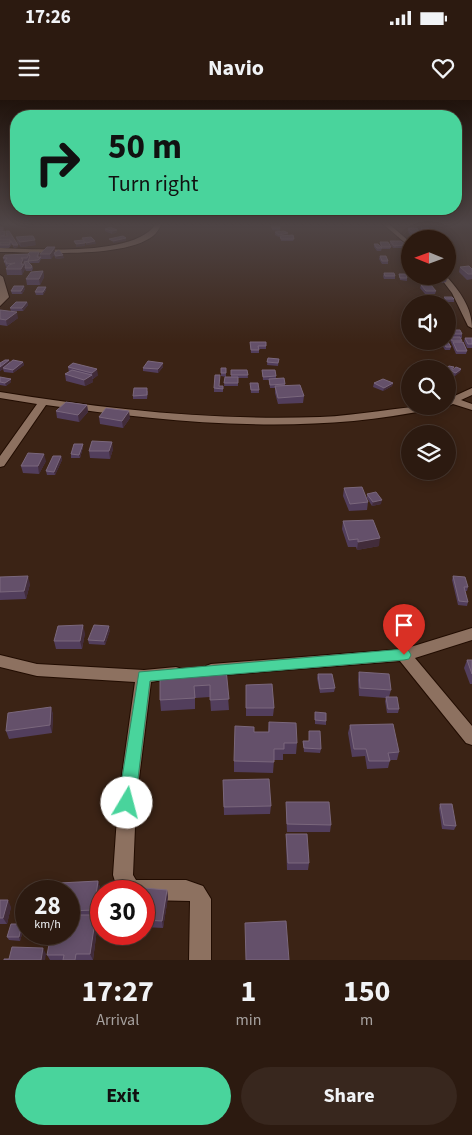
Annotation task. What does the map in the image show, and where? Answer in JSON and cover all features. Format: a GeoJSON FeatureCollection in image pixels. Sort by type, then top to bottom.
{"type":"FeatureCollection","features":[{"type":"Feature","properties":{"kind":"street"},"geometry":{"type":"LineString","coordinates":[[0,277],[5,297],[0,304]]}},
{"type":"Feature","properties":{"kind":"street"},"geometry":{"type":"LineString","coordinates":[[450,285],[468,313],[472,326]]}},
{"type":"Feature","properties":{"kind":"street"},"geometry":{"type":"LineString","coordinates":[[456,399],[472,391]]}},
{"type":"Feature","properties":{"kind":"street"},"geometry":{"type":"LineString","coordinates":[[0,395],[160,416],[259,420],[362,420],[401,412]]}},
{"type":"Feature","properties":{"kind":"street"},"geometry":{"type":"LineString","coordinates":[[0,464],[43,402]]}},
{"type":"Feature","properties":{"kind":"street"},"geometry":{"type":"LineString","coordinates":[[456,403],[472,407]]}},
{"type":"Feature","properties":{"kind":"street"},"geometry":{"type":"LineString","coordinates":[[0,661],[37,670],[144,676],[404,655],[472,634]]}},
{"type":"Feature","properties":{"kind":"street"},"geometry":{"type":"LineString","coordinates":[[404,655],[472,738]]}},
{"type":"Feature","properties":{"kind":"street"},"geometry":{"type":"LineString","coordinates":[[144,676],[127,803],[123,875],[125,884],[133,890],[186,890],[196,893],[201,899],[200,960]]}},
{"type":"Feature","properties":{"kind":"building"},"geometry":{"type":"Polygon","coordinates":[[[24,264],[21,269],[6,269],[9,265],[24,264]]]}},
{"type":"Feature","properties":{"kind":"building"},"geometry":{"type":"Polygon","coordinates":[[[25,264],[32,266],[31,268],[25,268],[25,264]]]}},
{"type":"Feature","properties":{"kind":"building"},"geometry":{"type":"Polygon","coordinates":[[[469,266],[472,269],[472,274],[468,274],[460,267],[469,266]]]}},
{"type":"Feature","properties":{"kind":"building"},"geometry":{"type":"Polygon","coordinates":[[[43,271],[39,279],[26,279],[31,272],[43,271]]]}},
{"type":"Feature","properties":{"kind":"building"},"geometry":{"type":"Polygon","coordinates":[[[384,273],[394,273],[395,276],[385,276],[384,273]]]}},
{"type":"Feature","properties":{"kind":"building"},"geometry":{"type":"Polygon","coordinates":[[[421,285],[431,285],[436,291],[426,291],[421,285]]]}},
{"type":"Feature","properties":{"kind":"building"},"geometry":{"type":"Polygon","coordinates":[[[14,286],[24,286],[21,291],[11,291],[14,286]]]}},
{"type":"Feature","properties":{"kind":"building"},"geometry":{"type":"Polygon","coordinates":[[[38,287],[46,287],[43,292],[35,292],[38,287]]]}},
{"type":"Feature","properties":{"kind":"building"},"geometry":{"type":"Polygon","coordinates":[[[16,302],[27,302],[22,308],[10,308],[16,302]]]}},
{"type":"Feature","properties":{"kind":"building"},"geometry":{"type":"Polygon","coordinates":[[[0,310],[17,312],[6,320],[0,319],[0,310]]]}},
{"type":"Feature","properties":{"kind":"building"},"geometry":{"type":"Polygon","coordinates":[[[456,330],[460,330],[462,334],[456,334],[456,330]]]}},
{"type":"Feature","properties":{"kind":"building"},"geometry":{"type":"Polygon","coordinates":[[[456,337],[460,337],[462,341],[456,341],[456,337]]]}},
{"type":"Feature","properties":{"kind":"building"},"geometry":{"type":"Polygon","coordinates":[[[465,338],[472,338],[472,344],[468,344],[465,338]]]}},
{"type":"Feature","properties":{"kind":"building"},"geometry":{"type":"Polygon","coordinates":[[[250,342],[266,342],[266,346],[258,346],[259,350],[251,350],[250,342]]]}},
{"type":"Feature","properties":{"kind":"building"},"geometry":{"type":"Polygon","coordinates":[[[456,342],[463,342],[467,351],[457,351],[456,342]]]}},
{"type":"Feature","properties":{"kind":"building"},"geometry":{"type":"Polygon","coordinates":[[[268,358],[279,359],[278,363],[267,362],[268,358]]]}},
{"type":"Feature","properties":{"kind":"building"},"geometry":{"type":"Polygon","coordinates":[[[9,360],[0,367],[0,363],[9,360]]]}},
{"type":"Feature","properties":{"kind":"building"},"geometry":{"type":"Polygon","coordinates":[[[13,360],[23,362],[13,370],[3,368],[13,360]]]}},
{"type":"Feature","properties":{"kind":"building"},"geometry":{"type":"Polygon","coordinates":[[[148,361],[163,363],[158,369],[143,368],[148,361]]]}},
{"type":"Feature","properties":{"kind":"building"},"geometry":{"type":"Polygon","coordinates":[[[73,363],[97,369],[92,373],[68,367],[73,363]]]}},
{"type":"Feature","properties":{"kind":"building"},"geometry":{"type":"Polygon","coordinates":[[[221,368],[226,368],[226,373],[221,373],[221,368]]]}},
{"type":"Feature","properties":{"kind":"building"},"geometry":{"type":"Polygon","coordinates":[[[72,370],[92,375],[84,380],[65,374],[72,370]]]}},
{"type":"Feature","properties":{"kind":"building"},"geometry":{"type":"Polygon","coordinates":[[[231,370],[247,370],[248,375],[231,375],[231,370]]]}},
{"type":"Feature","properties":{"kind":"building"},"geometry":{"type":"Polygon","coordinates":[[[262,370],[275,370],[276,376],[263,377],[262,370]]]}},
{"type":"Feature","properties":{"kind":"building"},"geometry":{"type":"Polygon","coordinates":[[[215,375],[220,375],[219,386],[223,386],[223,389],[214,388],[215,375]]]}},
{"type":"Feature","properties":{"kind":"building"},"geometry":{"type":"Polygon","coordinates":[[[0,377],[11,379],[5,383],[0,382],[0,377]]]}},
{"type":"Feature","properties":{"kind":"building"},"geometry":{"type":"Polygon","coordinates":[[[225,377],[238,377],[238,383],[224,383],[225,377]]]}},
{"type":"Feature","properties":{"kind":"building"},"geometry":{"type":"Polygon","coordinates":[[[284,378],[285,384],[270,385],[269,379],[284,378]]]}},
{"type":"Feature","properties":{"kind":"building"},"geometry":{"type":"Polygon","coordinates":[[[383,379],[393,383],[384,388],[374,383],[383,379]]]}},
{"type":"Feature","properties":{"kind":"building"},"geometry":{"type":"Polygon","coordinates":[[[250,383],[258,383],[259,390],[251,390],[250,383]]]}},
{"type":"Feature","properties":{"kind":"building"},"geometry":{"type":"Polygon","coordinates":[[[300,385],[304,396],[278,398],[275,386],[300,385]]]}},
{"type":"Feature","properties":{"kind":"building"},"geometry":{"type":"Polygon","coordinates":[[[134,388],[147,388],[147,395],[133,396],[134,388]]]}},
{"type":"Feature","properties":{"kind":"building"},"geometry":{"type":"Polygon","coordinates":[[[66,402],[87,405],[78,415],[56,411],[66,402]]]}},
{"type":"Feature","properties":{"kind":"building"},"geometry":{"type":"Polygon","coordinates":[[[106,408],[129,411],[122,421],[99,417],[106,408]]]}},
{"type":"Feature","properties":{"kind":"building"},"geometry":{"type":"Polygon","coordinates":[[[92,441],[112,442],[109,451],[89,451],[92,441]]]}},
{"type":"Feature","properties":{"kind":"building"},"geometry":{"type":"Polygon","coordinates":[[[74,444],[83,444],[79,455],[71,454],[74,444]]]}},
{"type":"Feature","properties":{"kind":"building"},"geometry":{"type":"Polygon","coordinates":[[[28,453],[44,454],[38,466],[21,466],[28,453]]]}},
{"type":"Feature","properties":{"kind":"building"},"geometry":{"type":"Polygon","coordinates":[[[53,456],[61,456],[54,472],[46,471],[53,456]]]}},
{"type":"Feature","properties":{"kind":"building"},"geometry":{"type":"Polygon","coordinates":[[[362,487],[368,502],[350,504],[344,488],[362,487]]]}},
{"type":"Feature","properties":{"kind":"building"},"geometry":{"type":"Polygon","coordinates":[[[376,492],[382,500],[373,502],[367,494],[376,492]]]}},
{"type":"Feature","properties":{"kind":"building"},"geometry":{"type":"Polygon","coordinates":[[[373,520],[380,538],[358,542],[358,539],[349,540],[343,521],[373,520]]]}},
{"type":"Feature","properties":{"kind":"building"},"geometry":{"type":"Polygon","coordinates":[[[28,576],[24,591],[0,592],[0,577],[28,576]]]}},
{"type":"Feature","properties":{"kind":"building"},"geometry":{"type":"Polygon","coordinates":[[[453,576],[465,577],[468,587],[464,587],[468,602],[459,601],[453,576]]]}},
{"type":"Feature","properties":{"kind":"building"},"geometry":{"type":"Polygon","coordinates":[[[83,625],[80,641],[54,641],[58,626],[83,625]]]}},
{"type":"Feature","properties":{"kind":"building"},"geometry":{"type":"Polygon","coordinates":[[[94,625],[109,626],[104,641],[88,640],[94,625]]]}},
{"type":"Feature","properties":{"kind":"building"},"geometry":{"type":"Polygon","coordinates":[[[467,660],[472,660],[472,674],[467,660]]]}},
{"type":"Feature","properties":{"kind":"building"},"geometry":{"type":"Polygon","coordinates":[[[226,669],[229,699],[210,700],[210,685],[194,686],[195,698],[160,700],[160,673],[226,669]]]}},
{"type":"Feature","properties":{"kind":"building"},"geometry":{"type":"Polygon","coordinates":[[[359,672],[389,674],[391,690],[360,688],[359,672]]]}},
{"type":"Feature","properties":{"kind":"building"},"geometry":{"type":"Polygon","coordinates":[[[318,674],[332,674],[335,688],[320,689],[318,674]]]}},
{"type":"Feature","properties":{"kind":"building"},"geometry":{"type":"Polygon","coordinates":[[[272,684],[274,708],[246,708],[246,685],[272,684]]]}},
{"type":"Feature","properties":{"kind":"building"},"geometry":{"type":"Polygon","coordinates":[[[386,697],[397,697],[399,709],[388,709],[386,697]]]}},
{"type":"Feature","properties":{"kind":"building"},"geometry":{"type":"Polygon","coordinates":[[[51,707],[50,725],[6,731],[8,713],[51,707]]]}},
{"type":"Feature","properties":{"kind":"building"},"geometry":{"type":"Polygon","coordinates":[[[315,712],[326,713],[326,721],[315,720],[315,712]]]}},
{"type":"Feature","properties":{"kind":"building"},"geometry":{"type":"Polygon","coordinates":[[[269,722],[296,723],[297,743],[284,743],[284,749],[274,749],[274,762],[234,761],[235,726],[254,727],[254,732],[269,732],[269,722]]]}},
{"type":"Feature","properties":{"kind":"building"},"geometry":{"type":"Polygon","coordinates":[[[393,724],[399,752],[388,753],[390,761],[369,761],[366,749],[354,749],[350,725],[393,724]]]}},
{"type":"Feature","properties":{"kind":"building"},"geometry":{"type":"Polygon","coordinates":[[[309,731],[320,731],[321,749],[304,748],[303,741],[309,741],[309,731]]]}},
{"type":"Feature","properties":{"kind":"building"},"geometry":{"type":"Polygon","coordinates":[[[269,779],[271,806],[224,807],[223,780],[269,779]]]}},
{"type":"Feature","properties":{"kind":"building"},"geometry":{"type":"Polygon","coordinates":[[[286,802],[329,802],[331,825],[287,824],[286,802]]]}},
{"type":"Feature","properties":{"kind":"building"},"geometry":{"type":"Polygon","coordinates":[[[440,804],[452,804],[456,826],[444,825],[440,804]]]}},
{"type":"Feature","properties":{"kind":"building"},"geometry":{"type":"Polygon","coordinates":[[[286,834],[307,834],[309,863],[288,863],[286,834]]]}},
{"type":"Feature","properties":{"kind":"building"},"geometry":{"type":"Polygon","coordinates":[[[90,881],[90,910],[80,911],[80,882],[90,881]]]}},
{"type":"Feature","properties":{"kind":"building"},"geometry":{"type":"Polygon","coordinates":[[[155,889],[167,890],[162,921],[155,921],[155,889]]]}},
{"type":"Feature","properties":{"kind":"building"},"geometry":{"type":"Polygon","coordinates":[[[0,900],[8,900],[3,918],[0,918],[0,900]]]}},
{"type":"Feature","properties":{"kind":"building"},"geometry":{"type":"Polygon","coordinates":[[[80,915],[90,915],[90,954],[76,954],[75,960],[63,960],[64,955],[47,955],[49,945],[80,945],[80,915]]]}},
{"type":"Feature","properties":{"kind":"building"},"geometry":{"type":"Polygon","coordinates":[[[286,921],[289,960],[246,960],[245,923],[286,921]]]}},
{"type":"Feature","properties":{"kind":"building"},"geometry":{"type":"Polygon","coordinates":[[[11,924],[15,924],[15,937],[7,937],[11,924]]]}},
{"type":"Feature","properties":{"kind":"building"},"geometry":{"type":"Polygon","coordinates":[[[12,947],[43,948],[41,960],[4,960],[9,959],[12,947]]]}},
{"type":"Feature","properties":{"kind":"route"},"geometry":{"type":"LineString","coordinates":[[127,803],[144,676],[404,655]]}}]}
